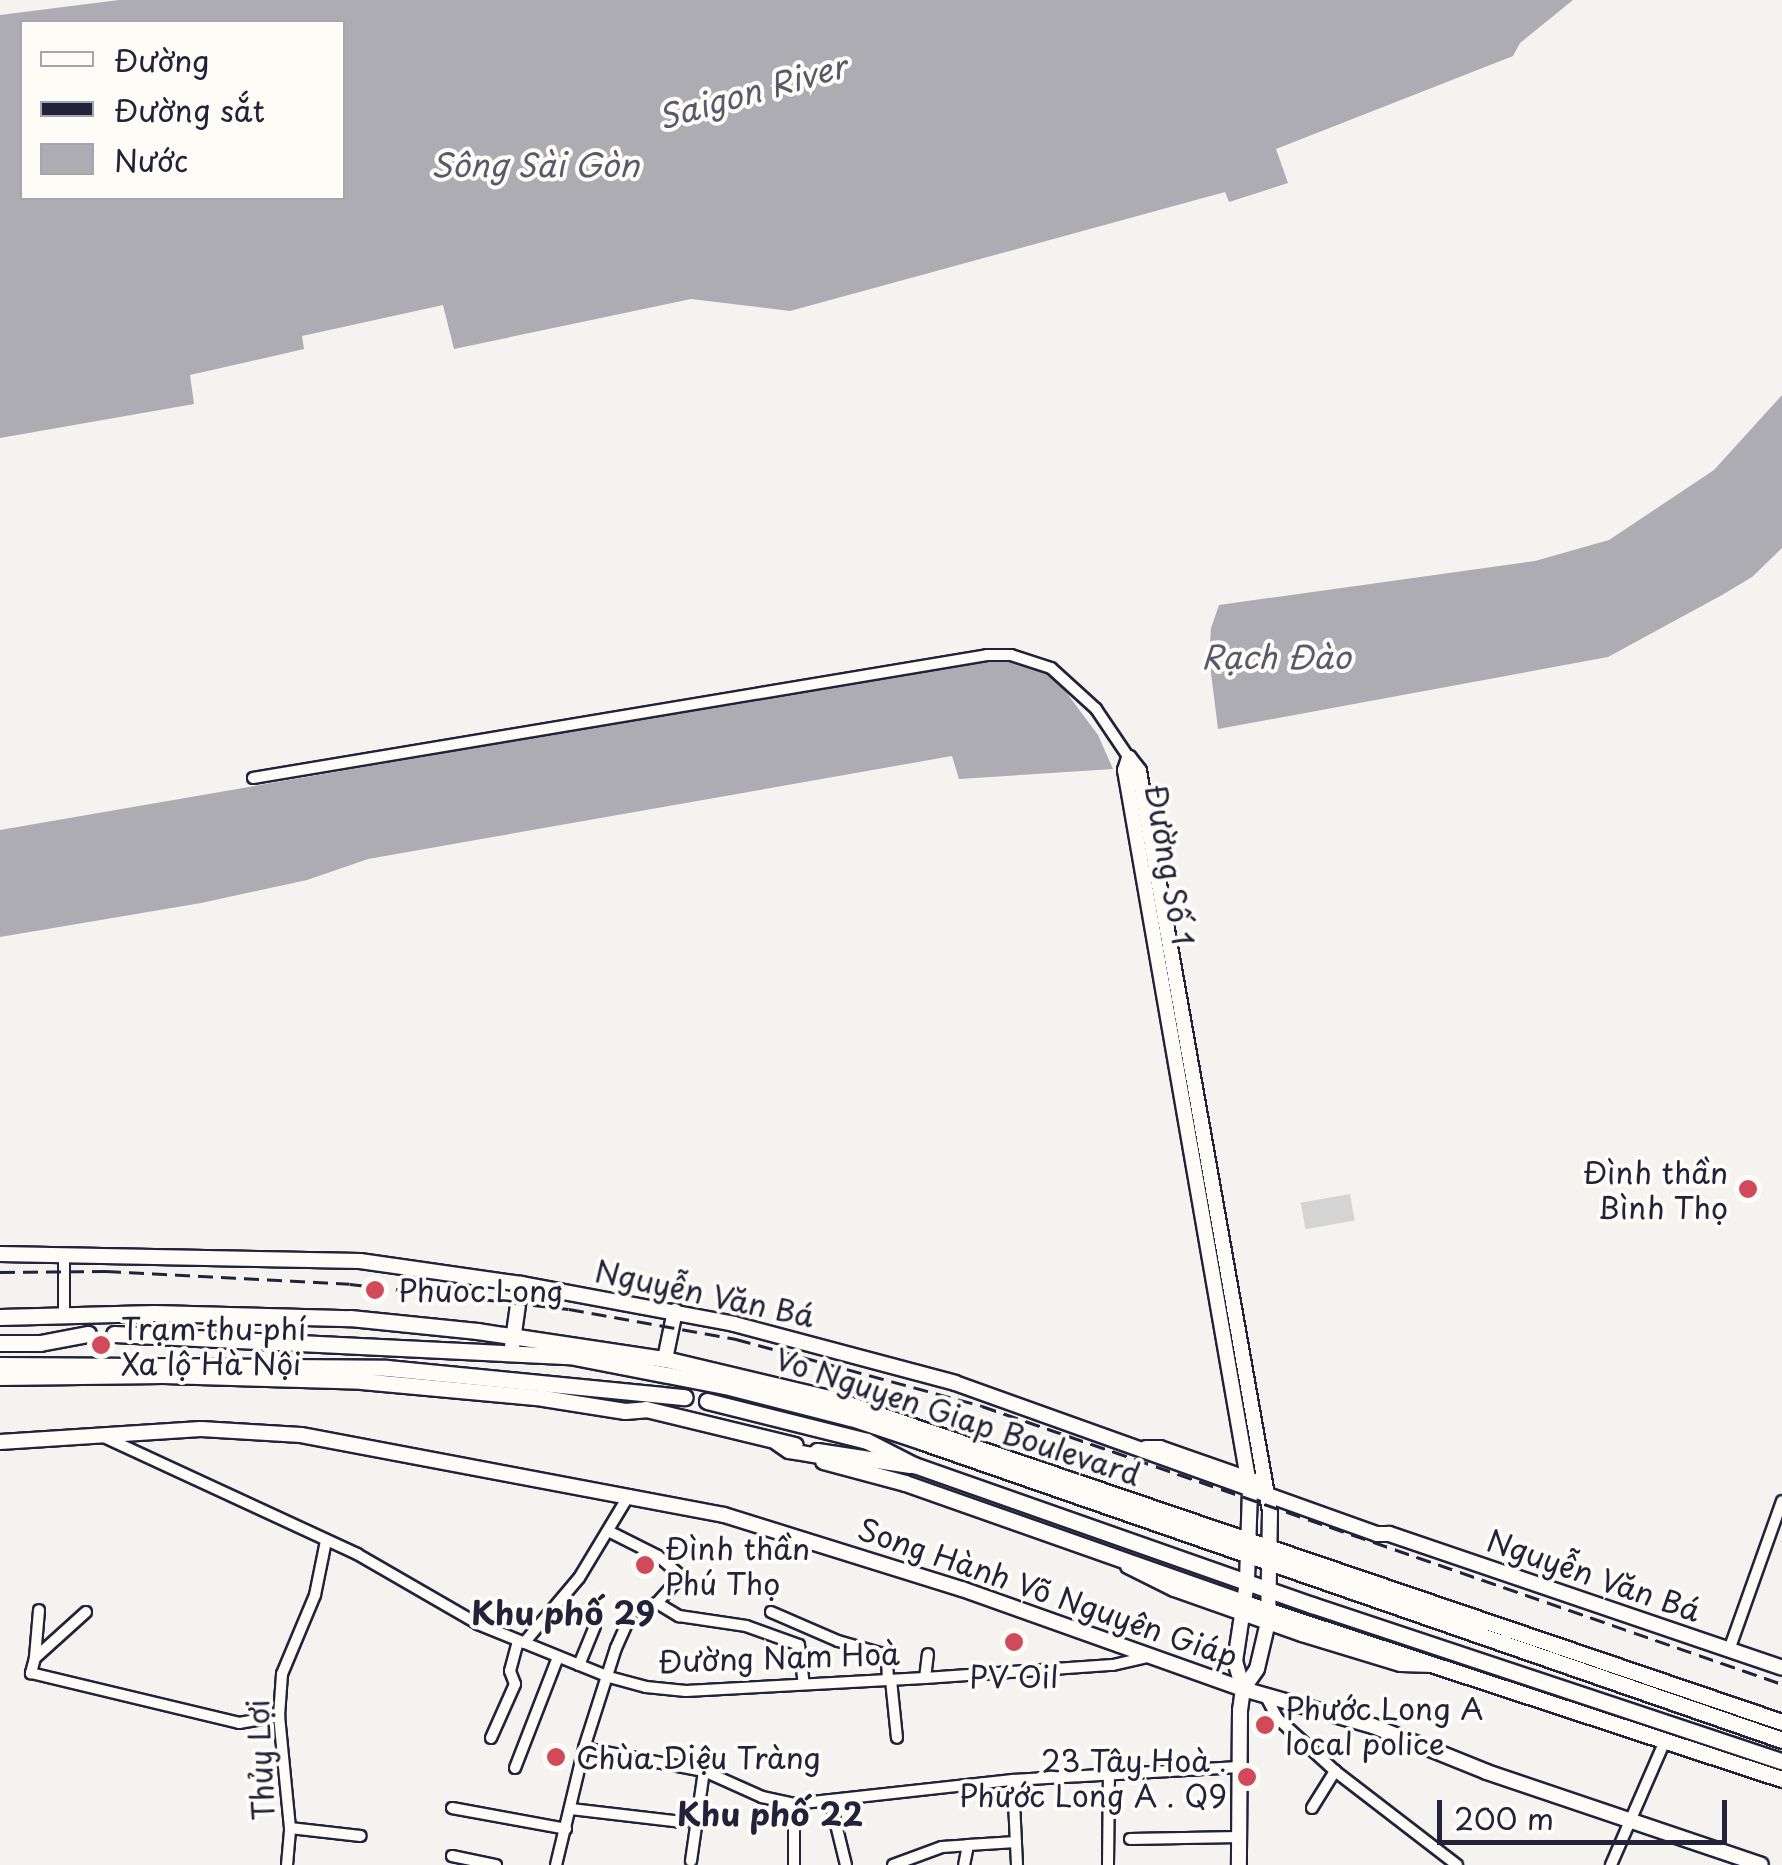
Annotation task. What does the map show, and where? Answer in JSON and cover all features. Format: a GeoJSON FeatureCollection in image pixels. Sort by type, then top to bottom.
{"type":"FeatureCollection","features":[{"type":"Feature","properties":{"kind":"highway","name":"Vo Nguyen Giap Boulevard"},"geometry":{"type":"LineString","coordinates":[[0,1317],[154,1313],[350,1318],[478,1331],[512,1344],[725,1386],[851,1418],[1250,1550],[1272,1549],[1782,1722]]}},
{"type":"Feature","properties":{"kind":"highway"},"geometry":{"type":"LineString","coordinates":[[154,1313],[211,1335]]}},
{"type":"Feature","properties":{"kind":"highway"},"geometry":{"type":"LineString","coordinates":[[0,1343],[40,1343],[88,1334]]}},
{"type":"Feature","properties":{"kind":"highway","name":"Vo Nguyen Giap Boulevard"},"geometry":{"type":"LineString","coordinates":[[114,1334],[592,1347],[665,1358],[834,1399],[1250,1550],[1272,1566],[1782,1740]]}},
{"type":"Feature","properties":{"kind":"highway"},"geometry":{"type":"LineString","coordinates":[[568,1356],[592,1347]]}},
{"type":"Feature","properties":{"kind":"highway"},"geometry":{"type":"LineString","coordinates":[[0,1365],[386,1368],[626,1394],[650,1390],[686,1396]]}},
{"type":"Feature","properties":{"kind":"highway"},"geometry":{"type":"LineString","coordinates":[[0,1377],[163,1375],[361,1381],[543,1398],[625,1411],[646,1409],[795,1445]]}},
{"type":"Feature","properties":{"kind":"highway"},"geometry":{"type":"LineString","coordinates":[[626,1394],[646,1409]]}},
{"type":"Feature","properties":{"kind":"highway","name":"Vo Nguyen Giap Boulevard"},"geometry":{"type":"LineString","coordinates":[[706,1401],[842,1433],[914,1465],[1335,1613],[1782,1761]]}},
{"type":"Feature","properties":{"kind":"highway"},"geometry":{"type":"LineString","coordinates":[[826,1456],[914,1465]]}},
{"type":"Feature","properties":{"kind":"highway"},"geometry":{"type":"LineString","coordinates":[[826,1456],[1244,1608],[1360,1640],[1782,1780]]}},
{"type":"Feature","properties":{"kind":"highway"},"geometry":{"type":"LineString","coordinates":[[1269,1616],[1294,1598]]}},
{"type":"Feature","properties":{"kind":"highway"},"geometry":{"type":"LineString","coordinates":[[1335,1613],[1360,1640]]}},
{"type":"Feature","properties":{"kind":"main road","name":"Đường Số 1"},"geometry":{"type":"LineString","coordinates":[[1129,758],[1125,770],[1249,1484],[1250,1550],[1235,1661],[1243,1689]]}},
{"type":"Feature","properties":{"kind":"main road","name":"Đường Số 1"},"geometry":{"type":"LineString","coordinates":[[1129,758],[1139,771],[1268,1491],[1272,1549],[1269,1616],[1257,1669],[1243,1689]]}},
{"type":"Feature","properties":{"kind":"main road","name":"Nguyễn Văn Bá"},"geometry":{"type":"LineString","coordinates":[[0,1254],[316,1258],[522,1284],[676,1312],[924,1373],[1145,1448],[1160,1448],[1377,1534],[1389,1534],[1782,1668]]}},
{"type":"Feature","properties":{"kind":"main road"},"geometry":{"type":"LineString","coordinates":[[512,1344],[522,1284]]}},
{"type":"Feature","properties":{"kind":"main road","name":"Vo Nguyen Giap Boulevard"},"geometry":{"type":"LineString","coordinates":[[0,1306],[26,1317]]}},
{"type":"Feature","properties":{"kind":"main road"},"geometry":{"type":"LineString","coordinates":[[665,1358],[676,1312]]}},
{"type":"Feature","properties":{"kind":"main road","name":"Song Hành Võ Nguyên Giáp"},"geometry":{"type":"LineString","coordinates":[[0,1442],[201,1429],[301,1435],[629,1495],[786,1532],[1154,1655],[1243,1689],[1373,1726],[1413,1745],[1761,1865]]}},
{"type":"Feature","properties":{"kind":"main road"},"geometry":{"type":"LineString","coordinates":[[772,1439],[789,1451],[826,1456]]}},
{"type":"Feature","properties":{"kind":"main road"},"geometry":{"type":"LineString","coordinates":[[1269,1616],[1401,1664],[1434,1665]]}},
{"type":"Feature","properties":{"kind":"main road"},"geometry":{"type":"LineString","coordinates":[[1239,1865],[1243,1689]]}},
{"type":"Feature","properties":{"kind":"street"},"geometry":{"type":"LineString","coordinates":[[253,778],[987,655],[1010,655],[1051,668],[1096,709],[1129,758]]}},
{"type":"Feature","properties":{"kind":"street"},"geometry":{"type":"LineString","coordinates":[[64,1254],[64,1316]]}},
{"type":"Feature","properties":{"kind":"street","name":"Đường Nam Hoà"},"geometry":{"type":"LineString","coordinates":[[99,1435],[326,1541],[521,1642],[609,1677],[686,1691],[1113,1665],[1154,1655]]}},
{"type":"Feature","properties":{"kind":"street"},"geometry":{"type":"LineString","coordinates":[[491,1738],[515,1684],[510,1671],[521,1642],[578,1578],[610,1532],[629,1495]]}},
{"type":"Feature","properties":{"kind":"street"},"geometry":{"type":"LineString","coordinates":[[1730,1650],[1782,1501]]}},
{"type":"Feature","properties":{"kind":"street"},"geometry":{"type":"LineString","coordinates":[[556,1865],[584,1748],[632,1612],[657,1602],[681,1576],[658,1556],[610,1532]]}},
{"type":"Feature","properties":{"kind":"street","name":"Thủy Lợi"},"geometry":{"type":"LineString","coordinates":[[287,1865],[290,1828],[279,1716],[285,1660],[316,1595],[326,1541]]}},
{"type":"Feature","properties":{"kind":"street"},"geometry":{"type":"LineString","coordinates":[[657,1602],[678,1616],[746,1626],[799,1645],[804,1682]]}},
{"type":"Feature","properties":{"kind":"street"},"geometry":{"type":"LineString","coordinates":[[39,1610],[32,1673],[238,1723],[279,1716]]}},
{"type":"Feature","properties":{"kind":"street"},"geometry":{"type":"LineString","coordinates":[[35,1658],[86,1612]]}},
{"type":"Feature","properties":{"kind":"street"},"geometry":{"type":"LineString","coordinates":[[771,1612],[886,1655],[896,1738]]}},
{"type":"Feature","properties":{"kind":"street"},"geometry":{"type":"LineString","coordinates":[[578,1665],[595,1626]]}},
{"type":"Feature","properties":{"kind":"street"},"geometry":{"type":"LineString","coordinates":[[925,1678],[928,1654]]}},
{"type":"Feature","properties":{"kind":"street"},"geometry":{"type":"LineString","coordinates":[[514,1768],[558,1657]]}},
{"type":"Feature","properties":{"kind":"street"},"geometry":{"type":"LineString","coordinates":[[1264,1694],[1277,1718],[1335,1772],[1457,1865]]}},
{"type":"Feature","properties":{"kind":"street"},"geometry":{"type":"LineString","coordinates":[[1611,1865],[1665,1741]]}},
{"type":"Feature","properties":{"kind":"street"},"geometry":{"type":"LineString","coordinates":[[584,1748],[704,1771],[762,1797],[794,1804],[1012,1780],[1239,1767]]}},
{"type":"Feature","properties":{"kind":"street"},"geometry":{"type":"LineString","coordinates":[[691,1861],[704,1771]]}},
{"type":"Feature","properties":{"kind":"street"},"geometry":{"type":"LineString","coordinates":[[1108,1865],[1109,1772]]}},
{"type":"Feature","properties":{"kind":"street"},"geometry":{"type":"LineString","coordinates":[[1312,1808],[1335,1772]]}},
{"type":"Feature","properties":{"kind":"street"},"geometry":{"type":"LineString","coordinates":[[1012,1780],[1017,1865]]}},
{"type":"Feature","properties":{"kind":"street"},"geometry":{"type":"LineString","coordinates":[[830,1800],[846,1865]]}},
{"type":"Feature","properties":{"kind":"street"},"geometry":{"type":"LineString","coordinates":[[794,1804],[794,1865]]}},
{"type":"Feature","properties":{"kind":"street"},"geometry":{"type":"LineString","coordinates":[[452,1808],[566,1830]]}},
{"type":"Feature","properties":{"kind":"street"},"geometry":{"type":"LineString","coordinates":[[571,1809],[682,1822]]}},
{"type":"Feature","properties":{"kind":"street"},"geometry":{"type":"LineString","coordinates":[[290,1828],[361,1836]]}},
{"type":"Feature","properties":{"kind":"street"},"geometry":{"type":"LineString","coordinates":[[1130,1839],[1238,1836]]}},
{"type":"Feature","properties":{"kind":"street"},"geometry":{"type":"LineString","coordinates":[[894,1865],[942,1847],[1016,1842]]}},
{"type":"Feature","properties":{"kind":"street"},"geometry":{"type":"LineString","coordinates":[[964,1865],[968,1846]]}},
{"type":"Feature","properties":{"kind":"street"},"geometry":{"type":"LineString","coordinates":[[452,1856],[496,1865]]}},
{"type":"Feature","properties":{"kind":"shaded area"},"geometry":{"type":"Polygon","coordinates":[[[1350,1194],[1355,1221],[1305,1229],[1301,1203],[1350,1194]]]}},
{"type":"Feature","properties":{"kind":"water","name":"Sông Sài Gòn"},"geometry":{"type":"Polygon","coordinates":[[[119,0],[1573,0],[1520,43],[1513,56],[1276,149],[1288,183],[1229,202],[1225,192],[790,311],[691,299],[454,349],[443,305],[302,336],[304,349],[190,375],[194,404],[0,438],[0,15],[119,0]]]}},
{"type":"Feature","properties":{"kind":"water","name":"Rạch Đào"},"geometry":{"type":"Polygon","coordinates":[[[1782,395],[1782,548],[1752,577],[1722,595],[1608,657],[1218,729],[1209,657],[1211,628],[1219,605],[1535,561],[1609,540],[1714,470],[1782,395]]]}},
{"type":"Feature","properties":{"kind":"water"},"geometry":{"type":"Polygon","coordinates":[[[988,659],[1016,661],[1054,676],[1098,735],[1113,769],[959,779],[952,756],[368,859],[307,880],[201,903],[0,937],[0,830],[988,659]]]}},
{"type":"Feature","properties":{"kind":"railway"},"geometry":{"type":"LineString","coordinates":[[0,1272],[106,1271],[350,1284],[569,1309],[736,1339],[982,1406],[1782,1684]]}},
{"type":"Feature","properties":{"kind":"place","name":"Đình thần Bình Thọ"},"geometry":{"type":"Point","coordinates":[1748,1189]}},
{"type":"Feature","properties":{"kind":"place","name":"Phuoc Long"},"geometry":{"type":"Point","coordinates":[375,1290]}},
{"type":"Feature","properties":{"kind":"place","name":"Trạm thu phí Xa lộ Hà Nội"},"geometry":{"type":"Point","coordinates":[101,1345]}},
{"type":"Feature","properties":{"kind":"place","name":"Đình thần Phú Thọ"},"geometry":{"type":"Point","coordinates":[645,1565]}},
{"type":"Feature","properties":{"kind":"place","name":"PV Oil"},"geometry":{"type":"Point","coordinates":[1014,1642]}},
{"type":"Feature","properties":{"kind":"place","name":"Phước Long A local police"},"geometry":{"type":"Point","coordinates":[1265,1725]}},
{"type":"Feature","properties":{"kind":"place","name":"Chùa Diệu Tràng"},"geometry":{"type":"Point","coordinates":[556,1757]}},
{"type":"Feature","properties":{"kind":"place","name":"23 Tây Hoà . Phước Long A . Q9"},"geometry":{"type":"Point","coordinates":[1247,1777]}},
{"type":"Feature","properties":{"kind":"district","name":"Khu phố 29"},"geometry":{"type":"Point","coordinates":[563,1612]}},
{"type":"Feature","properties":{"kind":"district","name":"Khu phố 22"},"geometry":{"type":"Point","coordinates":[770,1813]}},
{"type":"Feature","properties":{"kind":"water label","name":"Saigon River"},"geometry":{"type":"Point","coordinates":[752,91]}}]}
